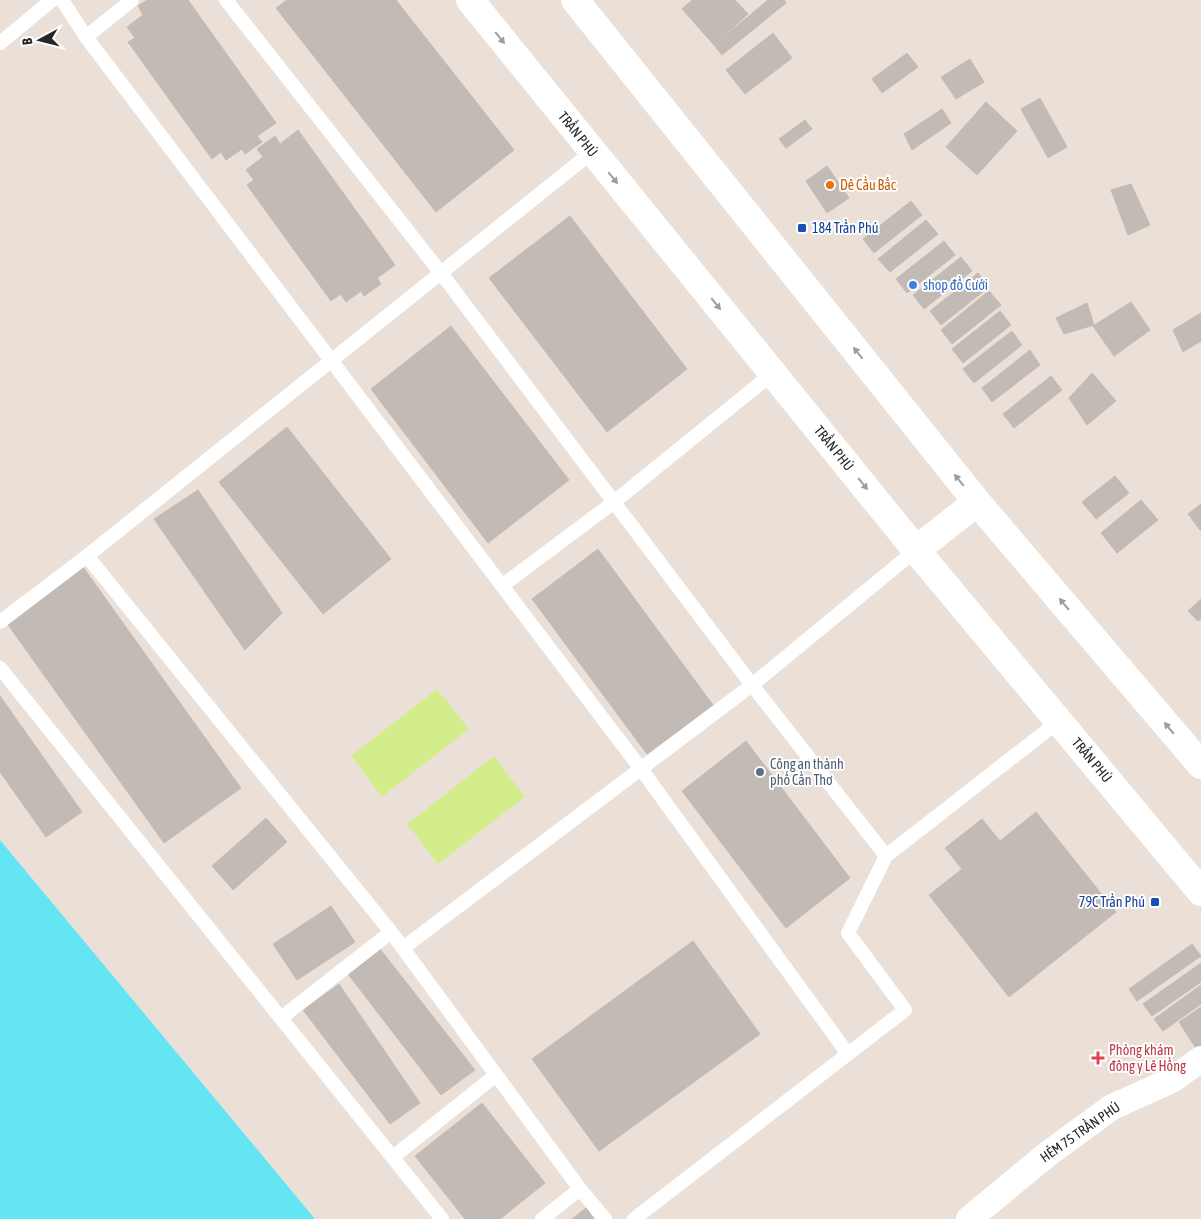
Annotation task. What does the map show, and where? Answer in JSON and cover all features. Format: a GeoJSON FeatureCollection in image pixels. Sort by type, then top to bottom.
{"type":"FeatureCollection","features":[{"type":"Feature","properties":{"kind":"street","name":"TRẦN PHÚ"},"geometry":{"type":"LineString","coordinates":[[470,0],[916,550],[1201,892]]}},
{"type":"Feature","properties":{"kind":"street"},"geometry":{"type":"LineString","coordinates":[[575,0],[977,502],[1201,765]]}},
{"type":"Feature","properties":{"kind":"street"},"geometry":{"type":"LineString","coordinates":[[916,550],[977,502]]}},
{"type":"Feature","properties":{"kind":"street","name":"HẺM 75 TRẦN PHÚ"},"geometry":{"type":"LineString","coordinates":[[969,1219],[1049,1153],[1112,1107],[1172,1080],[1201,1059]]}},
{"type":"Feature","properties":{"kind":"lane"},"geometry":{"type":"LineString","coordinates":[[0,43],[52,0]]}},
{"type":"Feature","properties":{"kind":"lane"},"geometry":{"type":"LineString","coordinates":[[62,0],[86,37],[641,769],[848,1054]]}},
{"type":"Feature","properties":{"kind":"lane"},"geometry":{"type":"LineString","coordinates":[[86,37],[132,0]]}},
{"type":"Feature","properties":{"kind":"lane"},"geometry":{"type":"LineString","coordinates":[[226,0],[441,273],[752,685],[886,856]]}},
{"type":"Feature","properties":{"kind":"lane"},"geometry":{"type":"LineString","coordinates":[[0,622],[87,556],[592,152]]}},
{"type":"Feature","properties":{"kind":"lane"},"geometry":{"type":"LineString","coordinates":[[503,585],[614,502],[773,373]]}},
{"type":"Feature","properties":{"kind":"lane"},"geometry":{"type":"LineString","coordinates":[[403,948],[752,685],[916,550]]}},
{"type":"Feature","properties":{"kind":"lane"},"geometry":{"type":"LineString","coordinates":[[87,556],[391,932],[580,1189],[605,1219]]}},
{"type":"Feature","properties":{"kind":"lane"},"geometry":{"type":"LineString","coordinates":[[0,668],[442,1219]]}},
{"type":"Feature","properties":{"kind":"lane"},"geometry":{"type":"LineString","coordinates":[[634,1219],[905,1010],[848,933],[886,856],[1060,721]]}},
{"type":"Feature","properties":{"kind":"lane"},"geometry":{"type":"LineString","coordinates":[[281,1018],[391,932]]}},
{"type":"Feature","properties":{"kind":"lane"},"geometry":{"type":"LineString","coordinates":[[393,1158],[496,1075]]}},
{"type":"Feature","properties":{"kind":"lane"},"geometry":{"type":"LineString","coordinates":[[542,1219],[580,1189]]}},
{"type":"Feature","properties":{"kind":"green space"},"geometry":{"type":"Polygon","coordinates":[[[437,689],[469,729],[382,797],[351,756],[437,689]]]}},
{"type":"Feature","properties":{"kind":"green space"},"geometry":{"type":"Polygon","coordinates":[[[494,756],[525,797],[438,864],[407,824],[494,756]]]}},
{"type":"Feature","properties":{"kind":"water"},"geometry":{"type":"Polygon","coordinates":[[[0,840],[315,1219],[0,1219],[0,840]]]}},
{"type":"Feature","properties":{"kind":"building"},"geometry":{"type":"Polygon","coordinates":[[[147,0],[188,0],[276,123],[257,136],[262,142],[245,154],[242,149],[226,160],[221,152],[212,159],[128,42],[135,38],[127,27],[143,15],[138,6],[147,0]]]}},
{"type":"Feature","properties":{"kind":"building"},"geometry":{"type":"Polygon","coordinates":[[[287,0],[396,0],[514,150],[436,212],[276,8],[287,0]]]}},
{"type":"Feature","properties":{"kind":"building"},"geometry":{"type":"Polygon","coordinates":[[[692,0],[735,0],[748,14],[714,45],[682,9],[692,0]]]}},
{"type":"Feature","properties":{"kind":"building"},"geometry":{"type":"Polygon","coordinates":[[[768,0],[784,0],[786,3],[722,55],[714,45],[768,0]]]}},
{"type":"Feature","properties":{"kind":"building"},"geometry":{"type":"Polygon","coordinates":[[[773,33],[792,58],[745,94],[726,70],[773,33]]]}},
{"type":"Feature","properties":{"kind":"building"},"geometry":{"type":"Polygon","coordinates":[[[907,53],[918,67],[882,93],[872,79],[907,53]]]}},
{"type":"Feature","properties":{"kind":"building"},"geometry":{"type":"Polygon","coordinates":[[[970,59],[984,82],[956,99],[941,77],[970,59]]]}},
{"type":"Feature","properties":{"kind":"building"},"geometry":{"type":"Polygon","coordinates":[[[1040,98],[1067,147],[1048,158],[1021,109],[1040,98]]]}},
{"type":"Feature","properties":{"kind":"building"},"geometry":{"type":"Polygon","coordinates":[[[986,102],[1017,131],[977,175],[946,147],[986,102]]]}},
{"type":"Feature","properties":{"kind":"building"},"geometry":{"type":"Polygon","coordinates":[[[942,109],[951,123],[912,150],[904,134],[942,109]]]}},
{"type":"Feature","properties":{"kind":"building"},"geometry":{"type":"Polygon","coordinates":[[[805,120],[812,129],[786,148],[779,139],[805,120]]]}},
{"type":"Feature","properties":{"kind":"building"},"geometry":{"type":"Polygon","coordinates":[[[298,130],[395,265],[377,278],[381,284],[364,296],[361,291],[346,302],[341,294],[331,301],[247,185],[254,180],[246,170],[263,157],[257,149],[275,136],[280,144],[298,130]]]}},
{"type":"Feature","properties":{"kind":"building"},"geometry":{"type":"Polygon","coordinates":[[[827,166],[849,198],[827,213],[806,181],[827,166]]]}},
{"type":"Feature","properties":{"kind":"building"},"geometry":{"type":"Polygon","coordinates":[[[1131,184],[1150,225],[1128,235],[1111,190],[1131,184]]]}},
{"type":"Feature","properties":{"kind":"building"},"geometry":{"type":"Polygon","coordinates":[[[911,201],[922,215],[874,253],[863,239],[911,201]]]}},
{"type":"Feature","properties":{"kind":"building"},"geometry":{"type":"Polygon","coordinates":[[[570,216],[687,369],[607,432],[489,278],[570,216]]]}},
{"type":"Feature","properties":{"kind":"building"},"geometry":{"type":"Polygon","coordinates":[[[926,220],[938,234],[890,272],[878,259],[926,220]]]}},
{"type":"Feature","properties":{"kind":"building"},"geometry":{"type":"Polygon","coordinates":[[[944,241],[955,255],[907,293],[896,279],[944,241]]]}},
{"type":"Feature","properties":{"kind":"building"},"geometry":{"type":"Polygon","coordinates":[[[961,257],[972,271],[924,309],[913,295],[961,257]]]}},
{"type":"Feature","properties":{"kind":"building"},"geometry":{"type":"Polygon","coordinates":[[[978,273],[989,287],[941,325],[930,311],[978,273]]]}},
{"type":"Feature","properties":{"kind":"building"},"geometry":{"type":"Polygon","coordinates":[[[989,291],[1001,305],[952,344],[941,330],[989,291]]]}},
{"type":"Feature","properties":{"kind":"building"},"geometry":{"type":"Polygon","coordinates":[[[1131,302],[1150,330],[1114,356],[1093,326],[1131,302]]]}},
{"type":"Feature","properties":{"kind":"building"},"geometry":{"type":"Polygon","coordinates":[[[1087,303],[1094,325],[1064,334],[1056,318],[1087,303]]]}},
{"type":"Feature","properties":{"kind":"building"},"geometry":{"type":"Polygon","coordinates":[[[1000,311],[1011,325],[963,363],[952,349],[1000,311]]]}},
{"type":"Feature","properties":{"kind":"building"},"geometry":{"type":"Polygon","coordinates":[[[1201,313],[1201,341],[1183,352],[1173,330],[1201,313]]]}},
{"type":"Feature","properties":{"kind":"building"},"geometry":{"type":"Polygon","coordinates":[[[451,326],[569,480],[488,543],[371,389],[451,326]]]}},
{"type":"Feature","properties":{"kind":"building"},"geometry":{"type":"Polygon","coordinates":[[[1012,331],[1022,345],[974,383],[963,369],[1012,331]]]}},
{"type":"Feature","properties":{"kind":"building"},"geometry":{"type":"Polygon","coordinates":[[[1030,350],[1040,365],[992,402],[982,388],[1030,350]]]}},
{"type":"Feature","properties":{"kind":"building"},"geometry":{"type":"Polygon","coordinates":[[[1092,373],[1116,401],[1087,425],[1069,398],[1092,373]]]}},
{"type":"Feature","properties":{"kind":"building"},"geometry":{"type":"Polygon","coordinates":[[[1051,376],[1062,390],[1014,428],[1003,414],[1051,376]]]}},
{"type":"Feature","properties":{"kind":"building"},"geometry":{"type":"Polygon","coordinates":[[[287,427],[391,559],[323,614],[219,482],[287,427]]]}},
{"type":"Feature","properties":{"kind":"building"},"geometry":{"type":"Polygon","coordinates":[[[1115,476],[1129,493],[1096,519],[1082,502],[1115,476]]]}},
{"type":"Feature","properties":{"kind":"building"},"geometry":{"type":"Polygon","coordinates":[[[198,490],[282,613],[245,650],[154,519],[198,490]]]}},
{"type":"Feature","properties":{"kind":"building"},"geometry":{"type":"Polygon","coordinates":[[[1141,500],[1158,520],[1117,553],[1101,533],[1141,500]]]}},
{"type":"Feature","properties":{"kind":"building"},"geometry":{"type":"Polygon","coordinates":[[[1201,504],[1201,530],[1200,530],[1188,514],[1201,504]]]}},
{"type":"Feature","properties":{"kind":"building"},"geometry":{"type":"Polygon","coordinates":[[[598,549],[713,705],[647,754],[532,599],[598,549]]]}},
{"type":"Feature","properties":{"kind":"building"},"geometry":{"type":"Polygon","coordinates":[[[83,567],[241,788],[164,843],[6,622],[83,567]]]}},
{"type":"Feature","properties":{"kind":"building"},"geometry":{"type":"Polygon","coordinates":[[[1201,599],[1201,619],[1198,621],[1188,611],[1201,599]]]}},
{"type":"Feature","properties":{"kind":"building"},"geometry":{"type":"Polygon","coordinates":[[[0,696],[82,812],[46,837],[0,772],[0,696]]]}},
{"type":"Feature","properties":{"kind":"building"},"geometry":{"type":"Polygon","coordinates":[[[746,741],[850,878],[786,928],[682,791],[746,741]]]}},
{"type":"Feature","properties":{"kind":"building"},"geometry":{"type":"Polygon","coordinates":[[[1036,812],[1116,912],[1009,997],[929,895],[962,869],[945,848],[982,819],[1000,841],[1036,812]]]}},
{"type":"Feature","properties":{"kind":"building"},"geometry":{"type":"Polygon","coordinates":[[[266,818],[287,842],[233,890],[212,866],[266,818]]]}},
{"type":"Feature","properties":{"kind":"building"},"geometry":{"type":"Polygon","coordinates":[[[331,906],[355,942],[297,980],[273,944],[331,906]]]}},
{"type":"Feature","properties":{"kind":"building"},"geometry":{"type":"Polygon","coordinates":[[[693,941],[760,1034],[599,1151],[532,1059],[693,941]]]}},
{"type":"Feature","properties":{"kind":"building"},"geometry":{"type":"Polygon","coordinates":[[[1192,944],[1201,956],[1137,1001],[1129,989],[1192,944]]]}},
{"type":"Feature","properties":{"kind":"building"},"geometry":{"type":"Polygon","coordinates":[[[380,949],[475,1070],[441,1095],[348,974],[380,949]]]}},
{"type":"Feature","properties":{"kind":"building"},"geometry":{"type":"Polygon","coordinates":[[[1201,963],[1201,982],[1152,1016],[1143,1004],[1201,963]]]}},
{"type":"Feature","properties":{"kind":"building"},"geometry":{"type":"Polygon","coordinates":[[[339,984],[420,1103],[390,1124],[303,1010],[339,984]]]}},
{"type":"Feature","properties":{"kind":"building"},"geometry":{"type":"Polygon","coordinates":[[[1201,985],[1201,1004],[1163,1031],[1154,1019],[1201,985]]]}},
{"type":"Feature","properties":{"kind":"building"},"geometry":{"type":"Polygon","coordinates":[[[1201,1007],[1201,1052],[1199,1053],[1179,1022],[1201,1007]]]}},
{"type":"Feature","properties":{"kind":"building"},"geometry":{"type":"Polygon","coordinates":[[[482,1103],[545,1183],[500,1219],[465,1219],[415,1156],[482,1103]]]}},
{"type":"Feature","properties":{"kind":"building"},"geometry":{"type":"Polygon","coordinates":[[[586,1208],[594,1219],[572,1219],[586,1208]]]}},
{"type":"Feature","properties":{"kind":"place","name":"Dê Cầu Bắc"},"geometry":{"type":"Point","coordinates":[830,185]}},
{"type":"Feature","properties":{"kind":"place","name":"184 Trần Phú"},"geometry":{"type":"Point","coordinates":[802,228]}},
{"type":"Feature","properties":{"kind":"place","name":"shop đồ Cưới"},"geometry":{"type":"Point","coordinates":[913,285]}},
{"type":"Feature","properties":{"kind":"place","name":"Công an thành phố Cần Thơ"},"geometry":{"type":"Point","coordinates":[760,772]}},
{"type":"Feature","properties":{"kind":"place","name":"79C Trần Phú"},"geometry":{"type":"Point","coordinates":[1155,902]}},
{"type":"Feature","properties":{"kind":"place","name":"Phòng khám đông y Lê Hồng"},"geometry":{"type":"Point","coordinates":[1098,1058]}}]}
